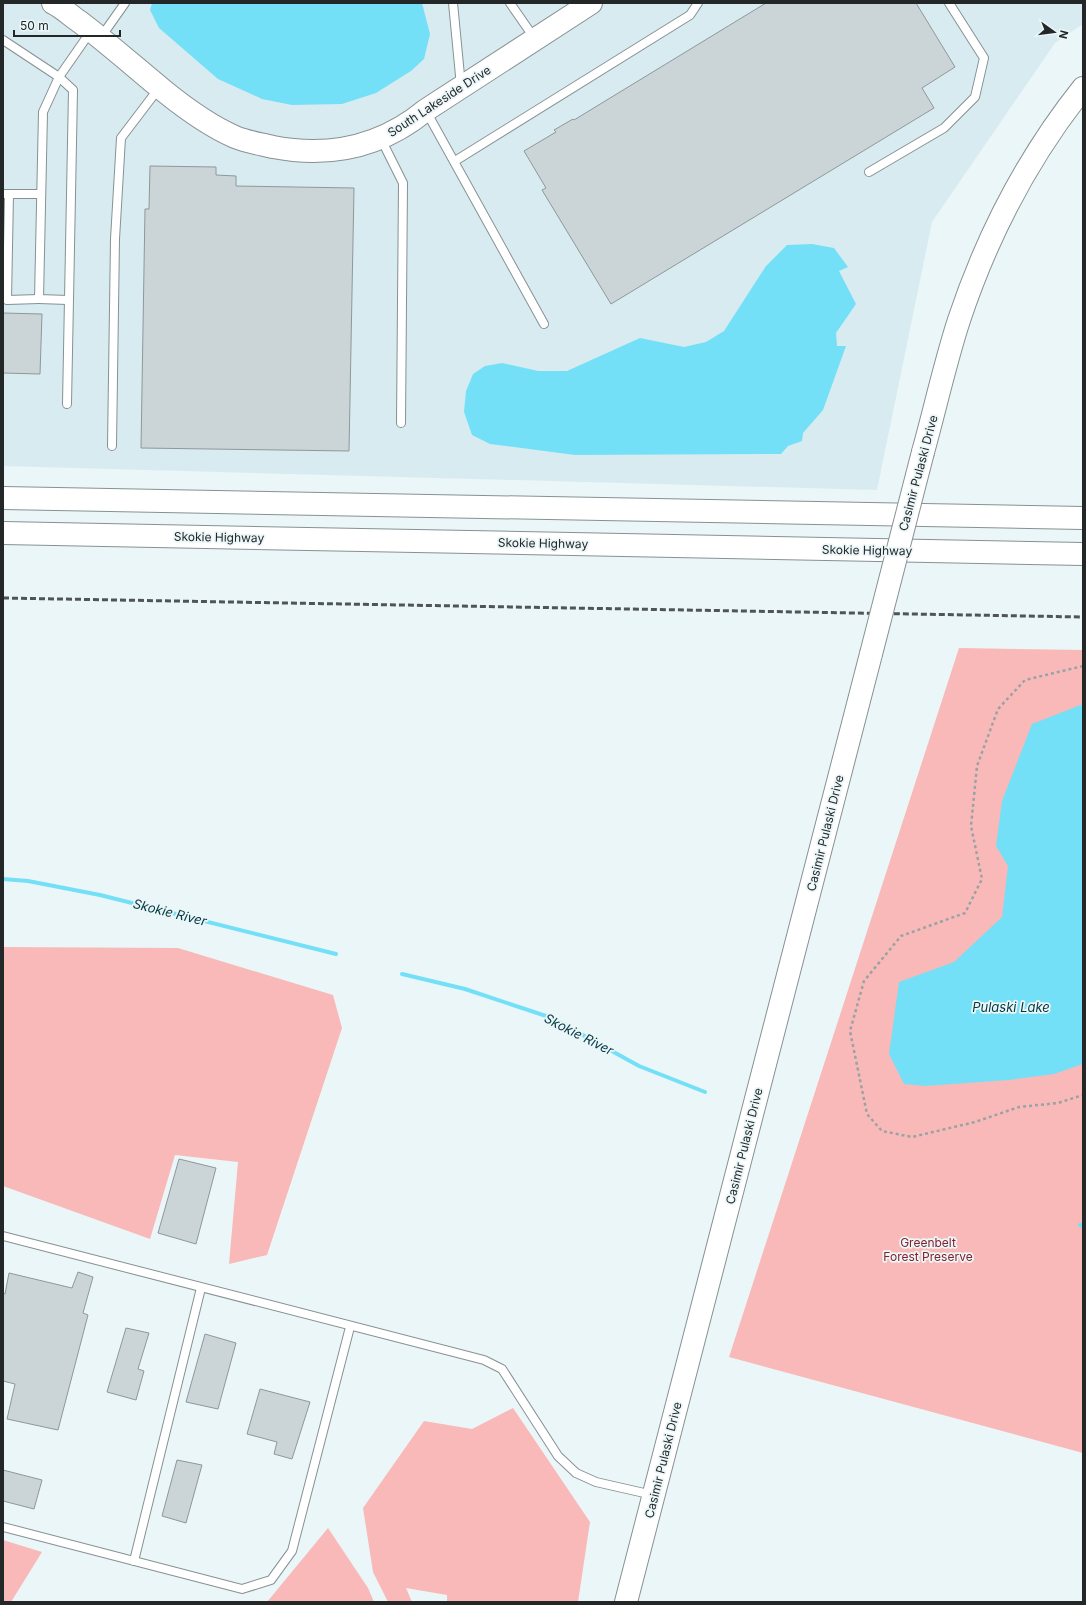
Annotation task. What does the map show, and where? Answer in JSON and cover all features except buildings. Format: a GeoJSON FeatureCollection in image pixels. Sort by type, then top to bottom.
{"type":"FeatureCollection","features":[{"type":"Feature","properties":{"kind":"main road","name":"South Lakeside Drive"},"geometry":{"type":"LineString","coordinates":[[53,3],[96,34],[190,111],[235,137],[262,145],[291,150],[317,152],[337,150],[381,139],[408,125],[426,110],[591,3]]}},
{"type":"Feature","properties":{"kind":"main road","name":"Casimir Pulaski Drive"},"geometry":{"type":"LineString","coordinates":[[626,1602],[923,452],[959,321],[983,255],[1038,150],[1083,88]]}},
{"type":"Feature","properties":{"kind":"main road"},"geometry":{"type":"LineString","coordinates":[[3,498],[1083,518]]}},
{"type":"Feature","properties":{"kind":"main road","name":"Skokie Highway"},"geometry":{"type":"LineString","coordinates":[[3,533],[1083,554]]}},
{"type":"Feature","properties":{"kind":"lane"},"geometry":{"type":"LineString","coordinates":[[39,299],[40,194],[43,112],[59,77],[125,3]]}},
{"type":"Feature","properties":{"kind":"lane"},"geometry":{"type":"LineString","coordinates":[[453,3],[461,87]]}},
{"type":"Feature","properties":{"kind":"lane"},"geometry":{"type":"LineString","coordinates":[[510,3],[535,40]]}},
{"type":"Feature","properties":{"kind":"lane"},"geometry":{"type":"LineString","coordinates":[[455,161],[690,15],[698,3]]}},
{"type":"Feature","properties":{"kind":"lane"},"geometry":{"type":"LineString","coordinates":[[869,172],[944,128],[975,97],[984,58],[950,3]]}},
{"type":"Feature","properties":{"kind":"lane"},"geometry":{"type":"LineString","coordinates":[[3,40],[59,77],[73,90],[67,404]]}},
{"type":"Feature","properties":{"kind":"lane"},"geometry":{"type":"LineString","coordinates":[[112,446],[115,239],[121,138],[159,87]]}},
{"type":"Feature","properties":{"kind":"lane"},"geometry":{"type":"LineString","coordinates":[[426,110],[544,324]]}},
{"type":"Feature","properties":{"kind":"lane"},"geometry":{"type":"LineString","coordinates":[[381,139],[403,183],[401,423]]}},
{"type":"Feature","properties":{"kind":"lane"},"geometry":{"type":"LineString","coordinates":[[40,194],[6,194],[7,300],[68,300]]}},
{"type":"Feature","properties":{"kind":"lane"},"geometry":{"type":"LineString","coordinates":[[3,1236],[350,1327],[484,1360],[502,1369],[558,1456],[576,1473],[596,1482],[654,1495]]}},
{"type":"Feature","properties":{"kind":"lane"},"geometry":{"type":"LineString","coordinates":[[134,1561],[201,1288]]}},
{"type":"Feature","properties":{"kind":"lane"},"geometry":{"type":"LineString","coordinates":[[3,1527],[242,1589],[271,1580],[292,1551],[350,1327]]}},
{"type":"Feature","properties":{"kind":"path"},"geometry":{"type":"LineString","coordinates":[[1083,666],[1025,680],[998,709],[977,766],[971,826],[982,879],[965,913],[901,936],[864,981],[850,1031],[867,1114],[882,1131],[912,1137],[975,1122],[1019,1107],[1058,1103],[1083,1096]]}},
{"type":"Feature","properties":{"kind":"shaded area"},"geometry":{"type":"Polygon","coordinates":[[[3,3],[1083,3],[1083,24],[1055,43],[932,222],[877,490],[3,466],[3,3]]]}},
{"type":"Feature","properties":{"kind":"green space","name":"Greenbelt Forest Preserve"},"geometry":{"type":"Polygon","coordinates":[[[959,648],[1083,650],[1083,1453],[729,1357],[959,648]]]}},
{"type":"Feature","properties":{"kind":"green space"},"geometry":{"type":"Polygon","coordinates":[[[3,947],[178,948],[333,995],[342,1028],[267,1255],[229,1264],[238,1162],[175,1155],[150,1239],[3,1186],[3,947]]]}},
{"type":"Feature","properties":{"kind":"green space"},"geometry":{"type":"Polygon","coordinates":[[[513,1408],[590,1522],[578,1602],[447,1602],[447,1595],[406,1588],[412,1602],[388,1602],[373,1572],[363,1508],[424,1421],[472,1429],[513,1408]]]}},
{"type":"Feature","properties":{"kind":"green space"},"geometry":{"type":"Polygon","coordinates":[[[328,1528],[368,1588],[374,1602],[267,1602],[328,1528]]]}},
{"type":"Feature","properties":{"kind":"green space"},"geometry":{"type":"Polygon","coordinates":[[[3,1540],[42,1552],[11,1602],[3,1602],[3,1540]]]}},
{"type":"Feature","properties":{"kind":"water"},"geometry":{"type":"Polygon","coordinates":[[[152,3],[422,3],[430,34],[424,59],[411,71],[376,93],[342,104],[292,105],[262,99],[218,79],[159,28],[150,10],[152,3]]]}},
{"type":"Feature","properties":{"kind":"water"},"geometry":{"type":"Polygon","coordinates":[[[812,244],[834,248],[848,267],[839,271],[856,304],[836,333],[837,346],[846,346],[823,410],[803,433],[802,441],[788,446],[781,454],[575,455],[490,444],[472,435],[464,412],[466,391],[473,374],[485,366],[502,363],[538,371],[567,371],[640,338],[684,347],[706,342],[724,331],[766,266],[787,245],[812,244]]]}},
{"type":"Feature","properties":{"kind":"water","name":"Pulaski Lake"},"geometry":{"type":"Polygon","coordinates":[[[1083,704],[1083,1064],[1054,1074],[1009,1080],[925,1086],[904,1084],[889,1054],[899,982],[954,962],[1002,917],[1008,866],[996,846],[1002,801],[1032,724],[1083,704]]]}},
{"type":"Feature","properties":{"kind":"waterway","name":"Skokie River"},"geometry":{"type":"LineString","coordinates":[[3,879],[28,881],[100,895],[336,954]]}},
{"type":"Feature","properties":{"kind":"waterway","name":"Skokie River"},"geometry":{"type":"LineString","coordinates":[[402,974],[465,989],[552,1018],[639,1066],[705,1092]]}},
{"type":"Feature","properties":{"kind":"railway"},"geometry":{"type":"LineString","coordinates":[[3,598],[1083,617]]}}]}
